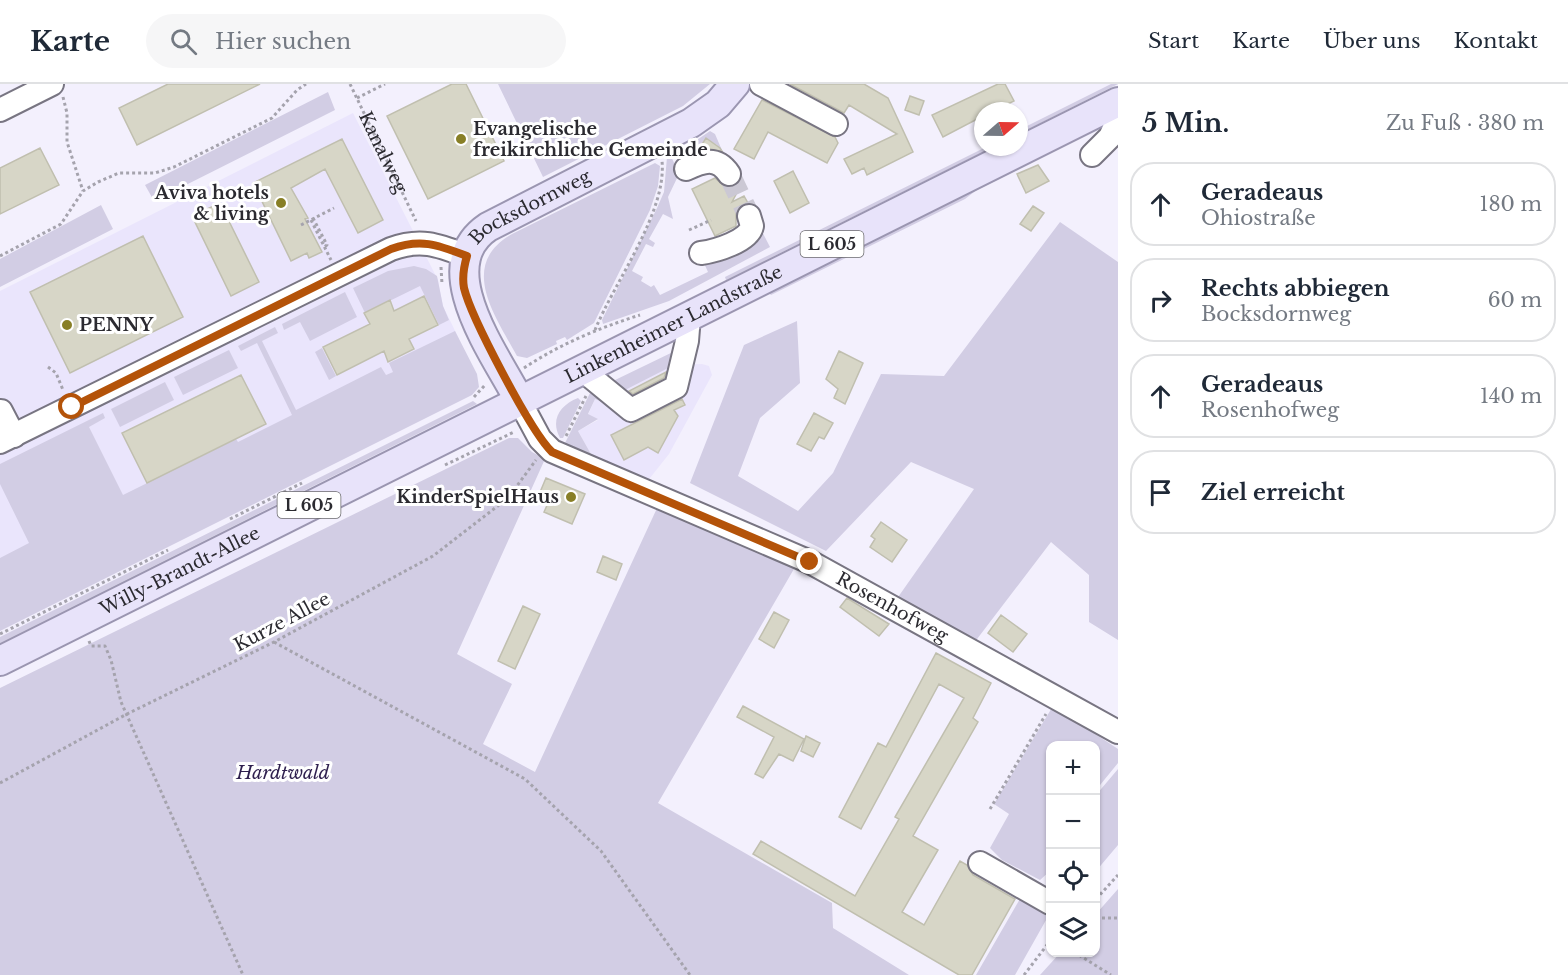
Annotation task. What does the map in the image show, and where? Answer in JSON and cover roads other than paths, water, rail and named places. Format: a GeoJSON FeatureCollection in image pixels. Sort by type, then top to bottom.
{"type":"FeatureCollection","features":[{"type":"Feature","properties":{"kind":"main road","name":"Bocksdornweg"},"geometry":{"type":"LineString","coordinates":[[517,377],[465,291],[463,280],[472,242],[488,227],[691,123],[718,104],[735,84]]}},
{"type":"Feature","properties":{"kind":"main road","name":"Linkenheimer Landstraße"},"geometry":{"type":"LineString","coordinates":[[517,377],[585,379],[689,316],[1114,104]]}},
{"type":"Feature","properties":{"kind":"main road","name":"Willy-Brandt-Allee"},"geometry":{"type":"LineString","coordinates":[[0,661],[517,377]]}},
{"type":"Feature","properties":{"kind":"street"},"geometry":{"type":"LineString","coordinates":[[761,84],[836,124]]}},
{"type":"Feature","properties":{"kind":"street"},"geometry":{"type":"LineString","coordinates":[[0,110],[57,89]]}},
{"type":"Feature","properties":{"kind":"street"},"geometry":{"type":"LineString","coordinates":[[1092,155],[1110,137],[1117,122],[1114,104]]}},
{"type":"Feature","properties":{"kind":"street"},"geometry":{"type":"LineString","coordinates":[[686,169],[704,160],[710,160],[723,167],[729,174]]}},
{"type":"Feature","properties":{"kind":"street"},"geometry":{"type":"LineString","coordinates":[[701,253],[712,252],[747,236],[752,226],[749,216]]}},
{"type":"Feature","properties":{"kind":"street"},"geometry":{"type":"LineString","coordinates":[[1,411],[7,439],[338,275],[411,242],[429,243],[467,256]]}},
{"type":"Feature","properties":{"kind":"street"},"geometry":{"type":"LineString","coordinates":[[585,379],[631,410],[676,387],[687,341],[689,316]]}},
{"type":"Feature","properties":{"kind":"street","name":"Rosenhofweg"},"geometry":{"type":"LineString","coordinates":[[517,377],[552,450],[810,562],[1118,732]]}},
{"type":"Feature","properties":{"kind":"street"},"geometry":{"type":"LineString","coordinates":[[980,863],[1046,901]]}},
{"type":"Feature","properties":{"kind":"tunnel"},"geometry":{"type":"LineString","coordinates":[[729,174],[749,216]]}},
{"type":"Feature","properties":{"kind":"place","name":"Evangelische freikirchliche Gemeinde"},"geometry":{"type":"Point","coordinates":[461,139]}},
{"type":"Feature","properties":{"kind":"place","name":"Aviva hotels & living"},"geometry":{"type":"Point","coordinates":[281,203]}},
{"type":"Feature","properties":{"kind":"place","name":"PENNY"},"geometry":{"type":"Point","coordinates":[67,325]}},
{"type":"Feature","properties":{"kind":"place","name":"KinderSpielHaus"},"geometry":{"type":"Point","coordinates":[571,497]}},
{"type":"Feature","properties":{"kind":"park label","name":"Hardtwald"},"geometry":{"type":"Point","coordinates":[283,773]}}]}
